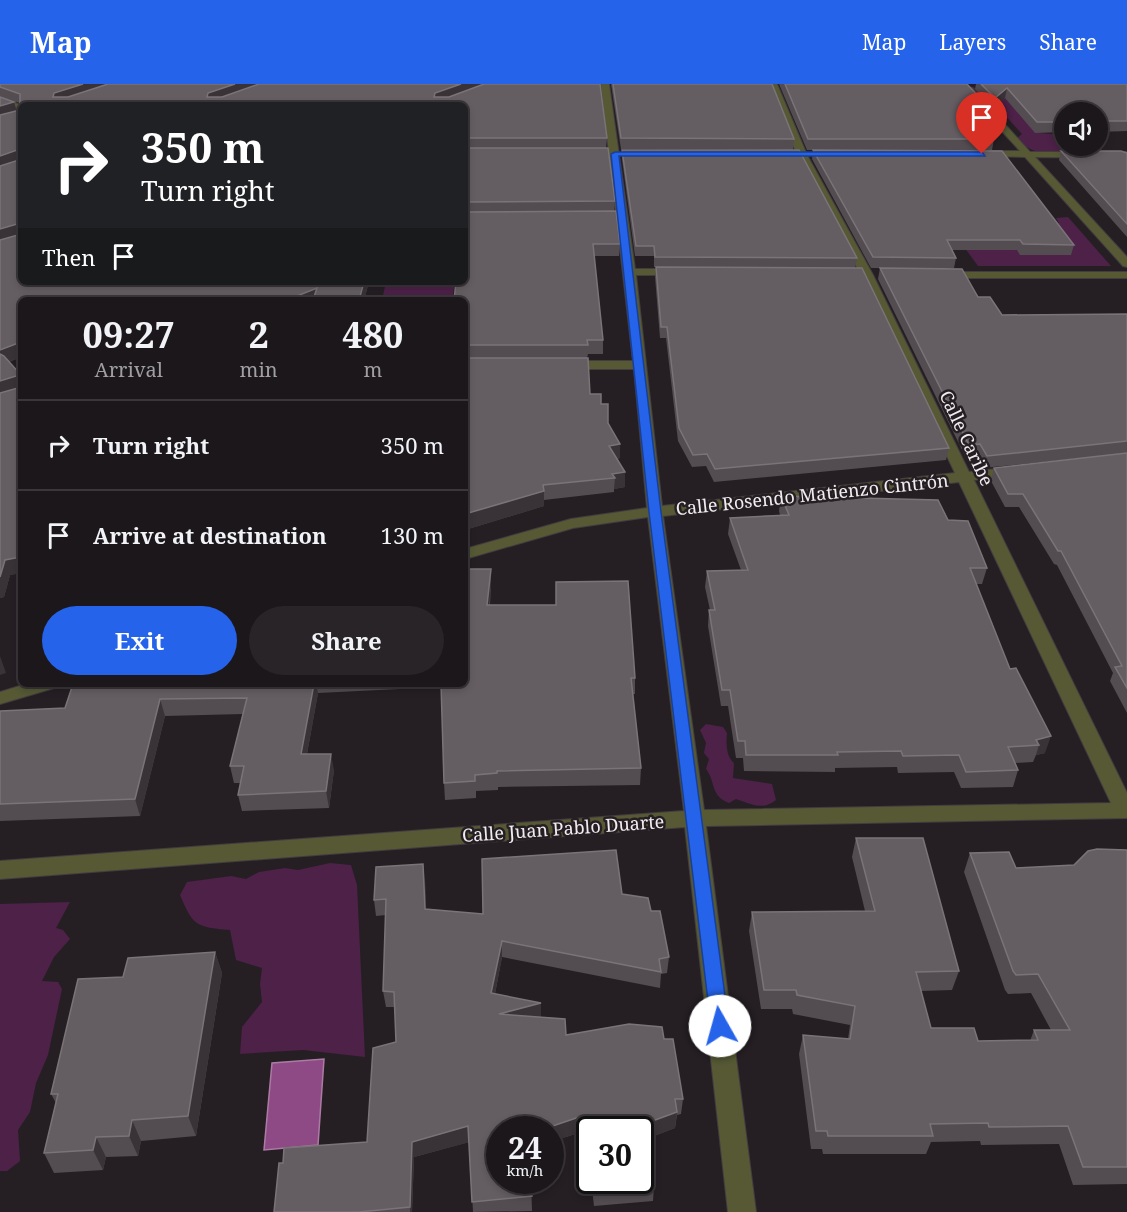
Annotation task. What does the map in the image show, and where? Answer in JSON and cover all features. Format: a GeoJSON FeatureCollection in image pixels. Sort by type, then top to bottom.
{"type":"FeatureCollection","features":[{"type":"Feature","properties":{"kind":"street"},"geometry":{"type":"LineString","coordinates":[[605,84],[615,154],[618,218],[630,272],[655,512],[695,818],[742,1212]]}},
{"type":"Feature","properties":{"kind":"street","name":"Calle Caribe"},"geometry":{"type":"LineString","coordinates":[[773,84],[802,155],[867,275],[1126,810]]}},
{"type":"Feature","properties":{"kind":"street"},"geometry":{"type":"LineString","coordinates":[[961,84],[975,84]]}},
{"type":"Feature","properties":{"kind":"street"},"geometry":{"type":"LineString","coordinates":[[961,84],[1127,264]]}},
{"type":"Feature","properties":{"kind":"street"},"geometry":{"type":"LineString","coordinates":[[0,101],[18,107]]}},
{"type":"Feature","properties":{"kind":"street"},"geometry":{"type":"LineString","coordinates":[[968,154],[1127,155]]}},
{"type":"Feature","properties":{"kind":"street"},"geometry":{"type":"LineString","coordinates":[[630,272],[689,272]]}},
{"type":"Feature","properties":{"kind":"street"},"geometry":{"type":"LineString","coordinates":[[926,275],[1127,275]]}},
{"type":"Feature","properties":{"kind":"street"},"geometry":{"type":"LineString","coordinates":[[546,365],[640,365]]}},
{"type":"Feature","properties":{"kind":"street","name":"Calle Rosendo Matienzo Cintrón"},"geometry":{"type":"LineString","coordinates":[[468,553],[571,524],[655,512],[1033,469]]}},
{"type":"Feature","properties":{"kind":"street"},"geometry":{"type":"LineString","coordinates":[[0,698],[37,687]]}},
{"type":"Feature","properties":{"kind":"street","name":"Calle Juan Pablo Duarte"},"geometry":{"type":"LineString","coordinates":[[0,870],[695,818],[1126,810]]}},
{"type":"Feature","properties":{"kind":"shaded area"},"geometry":{"type":"Polygon","coordinates":[[[969,86],[1054,109],[1054,119],[1037,129],[1040,133],[1054,134],[1054,153],[1034,151],[1025,146],[1016,139],[1022,134],[1002,112],[984,110],[981,99],[985,98],[983,95],[971,95],[964,88],[969,86]]]}},
{"type":"Feature","properties":{"kind":"shaded area"},"geometry":{"type":"Polygon","coordinates":[[[1068,217],[1111,266],[978,266],[959,240],[1059,223],[1056,218],[1068,217]]]}},
{"type":"Feature","properties":{"kind":"shaded area"},"geometry":{"type":"Polygon","coordinates":[[[385,285],[454,285],[452,297],[383,297],[385,285]]]}},
{"type":"Feature","properties":{"kind":"shaded area"},"geometry":{"type":"Polygon","coordinates":[[[706,724],[723,727],[727,733],[728,753],[734,763],[733,778],[772,784],[776,800],[762,806],[736,799],[729,803],[719,797],[706,769],[709,759],[704,753],[706,743],[700,730],[706,724]]]}},
{"type":"Feature","properties":{"kind":"shaded area"},"geometry":{"type":"Polygon","coordinates":[[[330,863],[351,865],[357,885],[365,1057],[303,1050],[240,1054],[242,1027],[262,1002],[260,984],[262,968],[236,960],[230,930],[210,928],[197,923],[180,895],[187,882],[231,876],[246,879],[259,872],[285,868],[298,870],[330,863]]]}},
{"type":"Feature","properties":{"kind":"shaded area"},"geometry":{"type":"Polygon","coordinates":[[[70,902],[56,928],[63,930],[70,939],[54,957],[42,981],[58,982],[62,989],[48,1055],[36,1083],[30,1112],[18,1130],[20,1161],[7,1171],[0,1171],[0,904],[70,902]]]}},
{"type":"Feature","properties":{"kind":"shaded area"},"geometry":{"type":"Polygon","coordinates":[[[324,1059],[318,1145],[264,1150],[272,1063],[324,1059]]]}},
{"type":"Feature","properties":{"kind":"building"},"geometry":{"type":"Polygon","coordinates":[[[0,84],[83,84],[54,93],[53,97],[68,97],[108,84],[235,84],[208,93],[207,97],[222,97],[259,84],[461,84],[435,93],[434,97],[449,97],[484,84],[600,84],[607,138],[468,138],[468,102],[20,102],[20,94],[0,87],[0,84]]]}},
{"type":"Feature","properties":{"kind":"building"},"geometry":{"type":"Polygon","coordinates":[[[613,84],[772,84],[794,139],[621,138],[613,84]]]}},
{"type":"Feature","properties":{"kind":"building"},"geometry":{"type":"Polygon","coordinates":[[[785,84],[967,84],[986,105],[975,115],[994,139],[808,139],[785,84]]]}},
{"type":"Feature","properties":{"kind":"building"},"geometry":{"type":"Polygon","coordinates":[[[981,84],[1127,84],[1127,121],[1108,121],[1108,102],[1054,102],[1054,122],[1037,122],[1007,88],[995,98],[981,84]]]}},
{"type":"Feature","properties":{"kind":"building"},"geometry":{"type":"Polygon","coordinates":[[[0,97],[14,102],[0,106],[0,97]]]}},
{"type":"Feature","properties":{"kind":"building"},"geometry":{"type":"Polygon","coordinates":[[[18,110],[18,151],[0,156],[0,115],[18,110]]]}},
{"type":"Feature","properties":{"kind":"building"},"geometry":{"type":"Polygon","coordinates":[[[468,148],[608,148],[615,201],[468,202],[468,148]]]}},
{"type":"Feature","properties":{"kind":"building"},"geometry":{"type":"Polygon","coordinates":[[[622,150],[799,150],[857,258],[655,257],[654,246],[636,246],[622,150]]]}},
{"type":"Feature","properties":{"kind":"building"},"geometry":{"type":"Polygon","coordinates":[[[813,150],[1002,151],[1074,245],[1023,244],[1020,240],[947,240],[956,258],[873,257],[813,150]]]}},
{"type":"Feature","properties":{"kind":"building"},"geometry":{"type":"Polygon","coordinates":[[[1108,151],[1127,153],[1127,224],[1066,156],[1108,156],[1108,151]]]}},
{"type":"Feature","properties":{"kind":"building"},"geometry":{"type":"Polygon","coordinates":[[[18,160],[18,225],[0,229],[0,166],[18,160]]]}},
{"type":"Feature","properties":{"kind":"building"},"geometry":{"type":"Polygon","coordinates":[[[616,211],[620,244],[593,244],[603,340],[587,340],[588,345],[468,345],[468,297],[454,297],[456,285],[468,285],[468,212],[616,211]]]}},
{"type":"Feature","properties":{"kind":"building"},"geometry":{"type":"Polygon","coordinates":[[[18,235],[18,285],[363,285],[360,297],[314,297],[317,288],[294,297],[18,297],[18,343],[0,350],[0,240],[18,235]]]}},
{"type":"Feature","properties":{"kind":"building"},"geometry":{"type":"Polygon","coordinates":[[[656,267],[862,268],[949,448],[715,469],[707,454],[693,455],[679,428],[667,327],[661,327],[656,267]]]}},
{"type":"Feature","properties":{"kind":"building"},"geometry":{"type":"Polygon","coordinates":[[[880,268],[962,269],[978,297],[990,297],[1002,315],[1127,314],[1127,441],[987,456],[980,444],[969,445],[880,268]]]}},
{"type":"Feature","properties":{"kind":"building"},"geometry":{"type":"Polygon","coordinates":[[[0,354],[18,372],[18,377],[0,381],[0,354]]]}},
{"type":"Feature","properties":{"kind":"building"},"geometry":{"type":"Polygon","coordinates":[[[468,358],[588,358],[590,394],[601,394],[601,404],[608,404],[608,423],[620,444],[609,446],[625,472],[612,474],[615,478],[543,485],[544,491],[468,513],[468,358]]]}},
{"type":"Feature","properties":{"kind":"building"},"geometry":{"type":"Polygon","coordinates":[[[18,388],[18,558],[5,560],[0,577],[0,393],[18,388]]]}},
{"type":"Feature","properties":{"kind":"building"},"geometry":{"type":"Polygon","coordinates":[[[1127,453],[1127,688],[1115,667],[1122,666],[1061,551],[1058,551],[1023,494],[1008,494],[994,468],[1127,453]]]}},
{"type":"Feature","properties":{"kind":"building"},"geometry":{"type":"Polygon","coordinates":[[[781,496],[938,500],[948,520],[968,521],[987,568],[970,568],[1010,669],[1016,668],[1051,736],[1036,740],[1039,745],[1008,747],[1018,770],[966,772],[959,755],[903,756],[901,751],[837,752],[838,755],[746,755],[745,741],[738,741],[730,690],[722,690],[709,610],[715,610],[707,571],[748,570],[730,518],[789,515],[781,496]]]}},
{"type":"Feature","properties":{"kind":"building"},"geometry":{"type":"Polygon","coordinates":[[[468,569],[491,569],[487,605],[556,605],[556,582],[628,581],[635,678],[631,678],[641,768],[497,771],[497,773],[475,775],[475,781],[444,783],[441,687],[468,687],[468,569]]]}},
{"type":"Feature","properties":{"kind":"building"},"geometry":{"type":"Polygon","coordinates":[[[72,687],[313,687],[301,754],[331,754],[326,791],[238,795],[244,766],[230,766],[247,698],[160,699],[135,799],[0,804],[0,711],[65,708],[72,687]]]}},
{"type":"Feature","properties":{"kind":"building"},"geometry":{"type":"Polygon","coordinates":[[[856,838],[923,838],[959,971],[916,972],[931,1028],[974,1028],[978,1041],[1038,1040],[1034,1030],[1070,1030],[1038,974],[1016,975],[1013,971],[970,853],[1009,852],[1016,868],[1074,865],[1088,851],[1127,850],[1127,1167],[1083,1167],[1068,1126],[989,1127],[988,1123],[930,1124],[933,1136],[828,1136],[827,1131],[816,1131],[803,1035],[850,1039],[855,1006],[797,995],[796,990],[764,990],[752,912],[875,911],[856,838]]]}},
{"type":"Feature","properties":{"kind":"building"},"geometry":{"type":"Polygon","coordinates":[[[616,850],[622,894],[648,898],[651,911],[660,911],[669,957],[659,959],[661,972],[502,941],[491,993],[541,1003],[499,1014],[565,1019],[566,1035],[629,1024],[662,1027],[664,1039],[673,1039],[683,1099],[675,1099],[677,1112],[654,1120],[654,1116],[585,1115],[576,1116],[576,1118],[564,1122],[564,1116],[486,1116],[486,1194],[532,1194],[532,1196],[472,1202],[468,1126],[412,1142],[410,1207],[359,1212],[274,1212],[279,1163],[283,1163],[284,1148],[367,1142],[373,1048],[396,1042],[394,992],[383,991],[386,899],[374,900],[376,867],[423,864],[425,909],[483,914],[482,859],[616,850]]]}},
{"type":"Feature","properties":{"kind":"building"},"geometry":{"type":"Polygon","coordinates":[[[215,952],[188,1116],[132,1120],[129,1136],[96,1137],[93,1150],[44,1153],[58,1094],[51,1094],[78,979],[123,977],[128,958],[215,952]]]}},
{"type":"Feature","properties":{"kind":"route"},"geometry":{"type":"LineString","coordinates":[[720,1026],[655,512],[630,272],[615,154],[982,154]]}}]}
